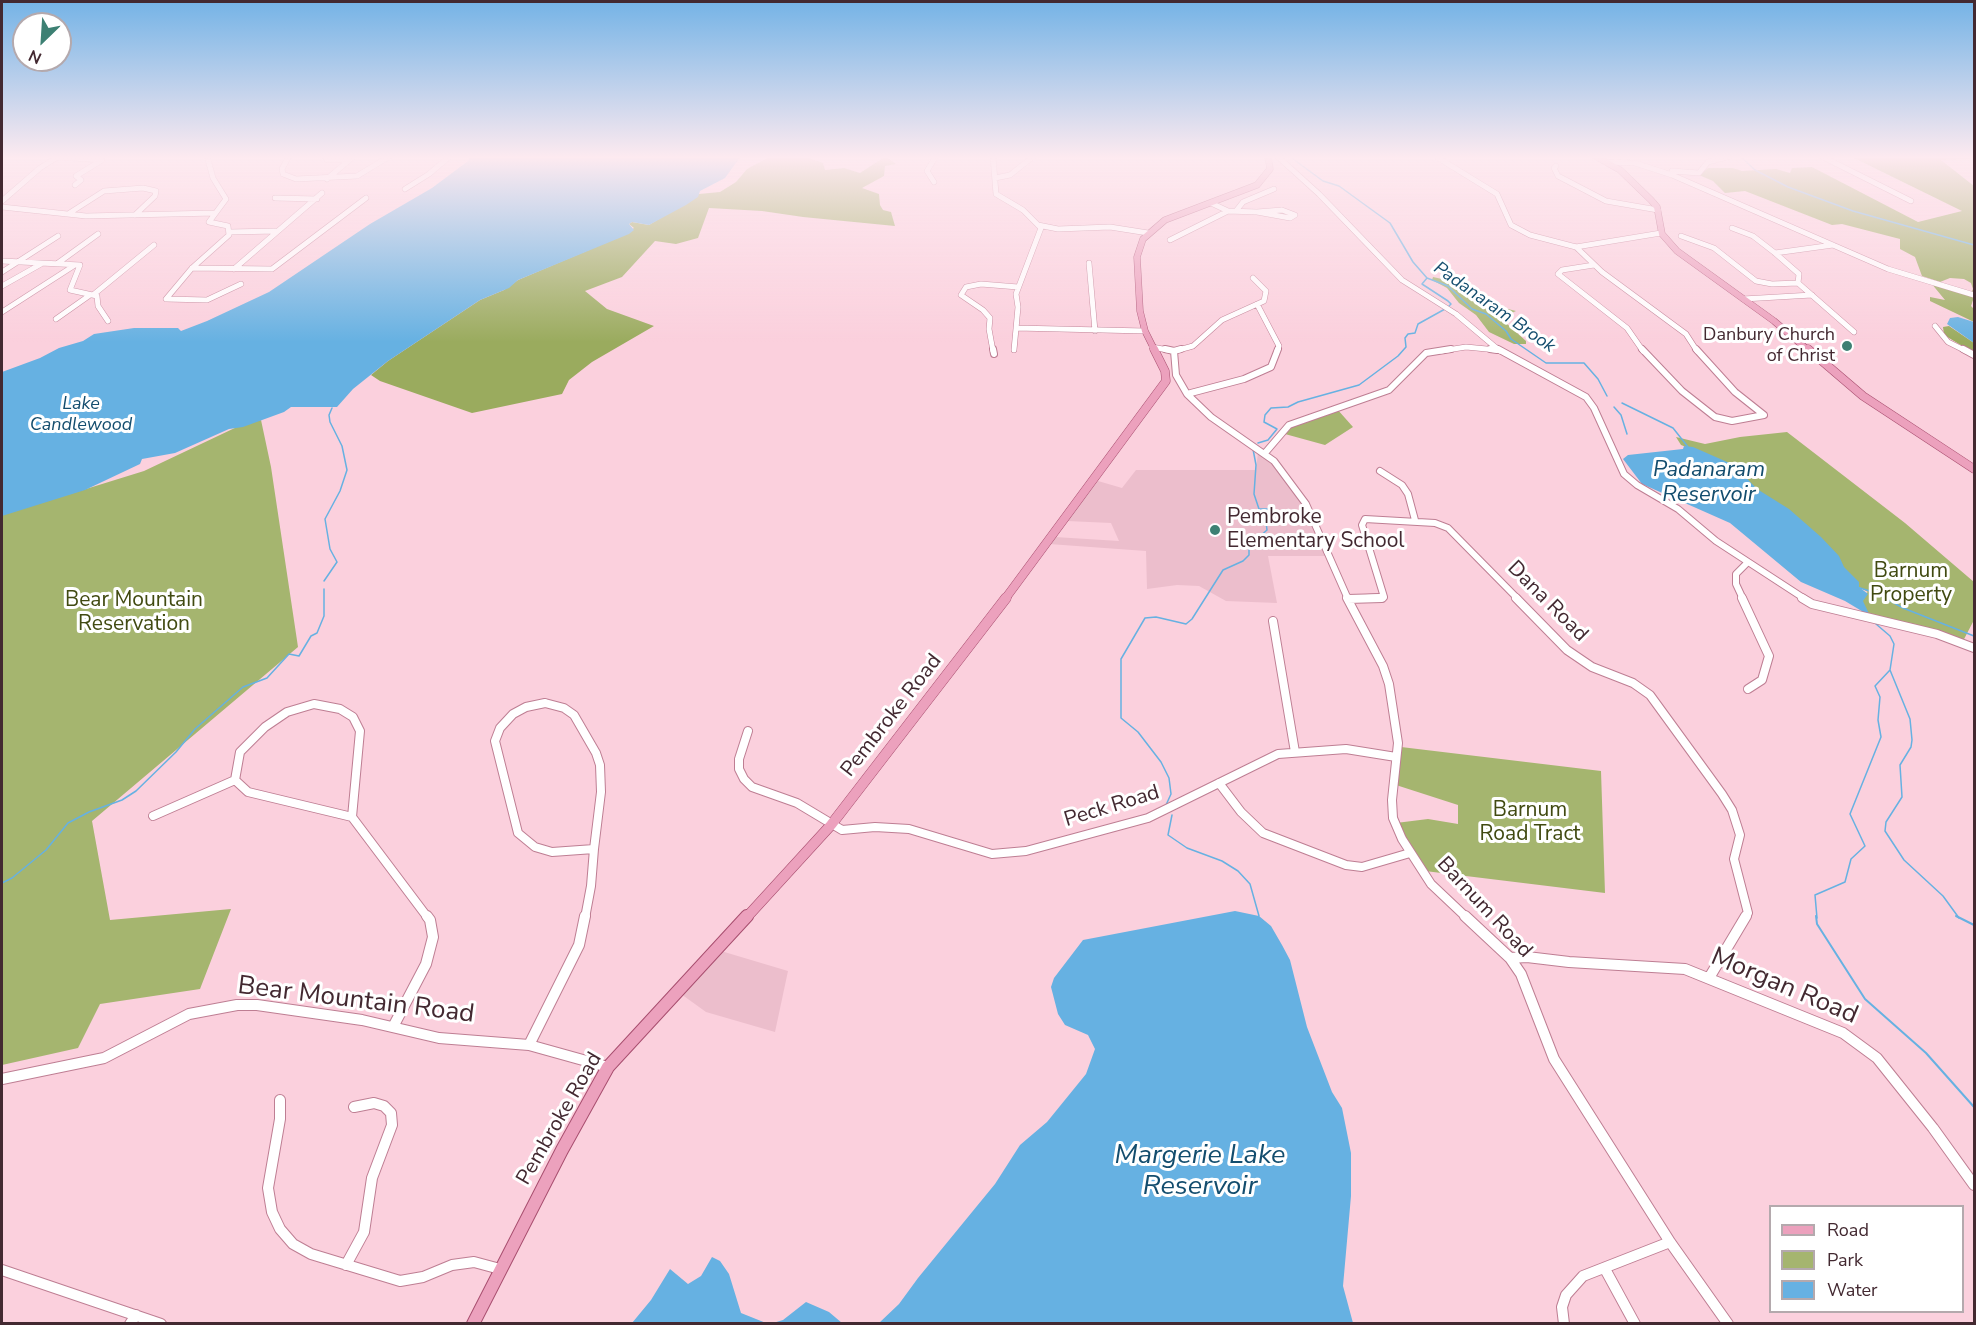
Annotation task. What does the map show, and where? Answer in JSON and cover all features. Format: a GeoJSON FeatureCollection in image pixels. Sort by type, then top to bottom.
{"type":"FeatureCollection","features":[{"type":"Feature","properties":{"kind":"main road"},"geometry":{"type":"LineString","coordinates":[[1148,233],[1171,218]]}},
{"type":"Feature","properties":{"kind":"main road"},"geometry":{"type":"LineString","coordinates":[[1659,218],[1661,233],[1677,251],[1782,327],[1863,396],[1974,469]]}},
{"type":"Feature","properties":{"kind":"main road","name":"Pembroke Road"},"geometry":{"type":"LineString","coordinates":[[473,1323],[608,1067],[831,825],[961,658],[1161,389],[1166,375],[1144,331],[1140,311],[1137,257],[1139,246],[1148,233]]}},
{"type":"Feature","properties":{"kind":"street"},"geometry":{"type":"LineString","coordinates":[[212,218],[209,222],[228,226],[230,232],[192,268],[166,299],[207,300],[241,284]]}},
{"type":"Feature","properties":{"kind":"street"},"geometry":{"type":"LineString","coordinates":[[234,269],[293,218]]}},
{"type":"Feature","properties":{"kind":"street"},"geometry":{"type":"LineString","coordinates":[[192,268],[267,270],[277,267],[340,218]]}},
{"type":"Feature","properties":{"kind":"street"},"geometry":{"type":"LineString","coordinates":[[1014,350],[1016,294],[1041,234],[1038,225],[1031,218]]}},
{"type":"Feature","properties":{"kind":"street"},"geometry":{"type":"LineString","coordinates":[[1170,240],[1214,218]]}},
{"type":"Feature","properties":{"kind":"street"},"geometry":{"type":"LineString","coordinates":[[1342,218],[1397,276],[1450,311],[1489,346],[1586,397],[1594,408],[1624,474],[1629,480],[1678,509],[1716,541],[1770,574],[1808,602],[1937,634],[1974,648]]}},
{"type":"Feature","properties":{"kind":"street"},"geometry":{"type":"LineString","coordinates":[[1507,218],[1514,228],[1576,247],[1661,233]]}},
{"type":"Feature","properties":{"kind":"street"},"geometry":{"type":"LineString","coordinates":[[1773,218],[1888,269],[1974,295]]}},
{"type":"Feature","properties":{"kind":"street"},"geometry":{"type":"LineString","coordinates":[[1038,225],[1058,229],[1116,228],[1148,233]]}},
{"type":"Feature","properties":{"kind":"street"},"geometry":{"type":"LineString","coordinates":[[1732,228],[1753,236],[1775,254],[1799,274],[1798,283]]}},
{"type":"Feature","properties":{"kind":"street"},"geometry":{"type":"LineString","coordinates":[[1041,234],[1058,229]]}},
{"type":"Feature","properties":{"kind":"street"},"geometry":{"type":"LineString","coordinates":[[230,232],[276,231]]}},
{"type":"Feature","properties":{"kind":"street"},"geometry":{"type":"LineString","coordinates":[[56,264],[98,234]]}},
{"type":"Feature","properties":{"kind":"street"},"geometry":{"type":"LineString","coordinates":[[2,272],[58,236]]}},
{"type":"Feature","properties":{"kind":"street"},"geometry":{"type":"LineString","coordinates":[[1681,236],[1714,248],[1756,281],[1772,284],[1798,283],[1854,332]]}},
{"type":"Feature","properties":{"kind":"street"},"geometry":{"type":"LineString","coordinates":[[56,318],[91,295],[154,245]]}},
{"type":"Feature","properties":{"kind":"street"},"geometry":{"type":"LineString","coordinates":[[1775,254],[1834,245]]}},
{"type":"Feature","properties":{"kind":"street"},"geometry":{"type":"LineString","coordinates":[[1576,247],[1594,265],[1686,334],[1699,353],[1729,386],[1764,415],[1732,421],[1715,417],[1682,392],[1664,374],[1647,356],[1627,328],[1558,274],[1562,270],[1594,265]]}},
{"type":"Feature","properties":{"kind":"street"},"geometry":{"type":"LineString","coordinates":[[2,261],[76,264],[80,268],[70,290],[97,297],[98,306],[108,321]]}},
{"type":"Feature","properties":{"kind":"street"},"geometry":{"type":"LineString","coordinates":[[2,286],[42,263]]}},
{"type":"Feature","properties":{"kind":"street"},"geometry":{"type":"LineString","coordinates":[[1089,263],[1095,331]]}},
{"type":"Feature","properties":{"kind":"street"},"geometry":{"type":"LineString","coordinates":[[2,312],[76,264]]}},
{"type":"Feature","properties":{"kind":"street"},"geometry":{"type":"LineString","coordinates":[[1152,347],[1174,351],[1193,346],[1222,320],[1264,300],[1266,291],[1253,278]]}},
{"type":"Feature","properties":{"kind":"street"},"geometry":{"type":"LineString","coordinates":[[994,354],[989,329],[990,318],[961,295],[966,287],[973,285],[1018,287]]}},
{"type":"Feature","properties":{"kind":"street"},"geometry":{"type":"LineString","coordinates":[[1743,299],[1812,296]]}},
{"type":"Feature","properties":{"kind":"street"},"geometry":{"type":"LineString","coordinates":[[1187,394],[1255,376],[1271,367],[1279,346],[1257,304]]}},
{"type":"Feature","properties":{"kind":"street"},"geometry":{"type":"LineString","coordinates":[[1935,326],[1948,342],[1974,355]]}},
{"type":"Feature","properties":{"kind":"street"},"geometry":{"type":"LineString","coordinates":[[1016,328],[1144,331]]}},
{"type":"Feature","properties":{"kind":"street"},"geometry":{"type":"LineString","coordinates":[[1265,453],[1289,425],[1298,420],[1389,390],[1426,353],[1489,346]]}},
{"type":"Feature","properties":{"kind":"street","name":"Barnum Road"},"geometry":{"type":"LineString","coordinates":[[1174,351],[1176,375],[1187,394],[1211,417],[1265,453],[1279,466],[1306,504],[1348,599],[1383,666],[1396,720],[1393,818],[1410,853],[1431,884],[1510,958],[1527,987],[1560,1070],[1670,1242],[1728,1323]]}},
{"type":"Feature","properties":{"kind":"street"},"geometry":{"type":"LineString","coordinates":[[1380,471],[1401,485],[1408,494],[1416,520]]}},
{"type":"Feature","properties":{"kind":"street","name":"Dana Road"},"geometry":{"type":"LineString","coordinates":[[1348,599],[1384,597],[1363,522],[1374,518],[1435,523],[1448,528],[1581,662],[1633,683],[1650,695],[1722,794],[1732,810],[1740,835],[1734,859],[1748,913],[1709,978]]}},
{"type":"Feature","properties":{"kind":"street"},"geometry":{"type":"LineString","coordinates":[[1748,562],[1736,574],[1736,584],[1769,656],[1762,680],[1748,689]]}},
{"type":"Feature","properties":{"kind":"street"},"geometry":{"type":"LineString","coordinates":[[1273,621],[1295,752]]}},
{"type":"Feature","properties":{"kind":"street"},"geometry":{"type":"LineString","coordinates":[[235,780],[240,752],[265,727],[287,712],[314,704],[340,709],[354,717],[360,731],[352,817]]}},
{"type":"Feature","properties":{"kind":"street"},"geometry":{"type":"LineString","coordinates":[[529,1045],[579,945],[591,886],[601,792],[600,765],[592,743],[582,726],[564,708],[554,704],[526,707],[513,714],[500,728],[495,741],[518,833],[534,847],[552,852],[594,849]]}},
{"type":"Feature","properties":{"kind":"street"},"geometry":{"type":"LineString","coordinates":[[748,731],[739,759],[739,769],[744,779],[753,787],[797,803],[831,825]]}},
{"type":"Feature","properties":{"kind":"street","name":"Peck Road"},"geometry":{"type":"LineString","coordinates":[[831,825],[846,830],[875,827],[909,829],[992,854],[1005,854],[1026,851],[1148,818],[1270,757],[1295,752],[1352,750],[1396,757]]}},
{"type":"Feature","properties":{"kind":"street"},"geometry":{"type":"LineString","coordinates":[[153,816],[235,780]]}},
{"type":"Feature","properties":{"kind":"street"},"geometry":{"type":"LineString","coordinates":[[235,780],[248,792],[352,817],[430,920],[433,937],[426,964],[393,1027]]}},
{"type":"Feature","properties":{"kind":"street"},"geometry":{"type":"LineString","coordinates":[[1219,783],[1241,812],[1263,833],[1346,865],[1362,867],[1410,853]]}},
{"type":"Feature","properties":{"kind":"street","name":"Morgan Road"},"geometry":{"type":"LineString","coordinates":[[1510,958],[1527,957],[1569,962],[1674,968],[1709,978],[1825,1024],[1861,1044],[1877,1058],[1897,1081],[1974,1185]]}},
{"type":"Feature","properties":{"kind":"street","name":"Bear Mountain Road"},"geometry":{"type":"LineString","coordinates":[[2,1079],[115,1055],[178,1019],[201,1010],[257,1005],[393,1027],[440,1038],[529,1045],[608,1067]]}},
{"type":"Feature","properties":{"kind":"street"},"geometry":{"type":"LineString","coordinates":[[280,1100],[280,1119],[268,1188],[272,1212],[280,1229],[293,1244],[311,1254],[400,1281],[423,1277],[452,1265],[474,1262],[500,1269]]}},
{"type":"Feature","properties":{"kind":"street"},"geometry":{"type":"LineString","coordinates":[[346,1265],[364,1232],[372,1179],[392,1125],[391,1113],[384,1106],[374,1103],[354,1107]]}},
{"type":"Feature","properties":{"kind":"street"},"geometry":{"type":"LineString","coordinates":[[1564,1323],[1562,1307],[1570,1287],[1583,1276],[1670,1242]]}},
{"type":"Feature","properties":{"kind":"street"},"geometry":{"type":"LineString","coordinates":[[1605,1269],[1635,1323]]}},
{"type":"Feature","properties":{"kind":"street"},"geometry":{"type":"LineString","coordinates":[[2,1270],[133,1319],[161,1323]]}},
{"type":"Feature","properties":{"kind":"shaded area","name":"Pembroke Elementary School"},"geometry":{"type":"Polygon","coordinates":[[[1258,452],[1275,465],[1305,508],[1326,556],[1268,556],[1277,603],[1226,601],[1199,586],[1177,585],[1147,589],[1146,551],[1049,544],[1055,537],[1119,541],[1111,523],[1067,521],[1098,481],[1122,488],[1136,470],[1256,470],[1258,452]]]}},
{"type":"Feature","properties":{"kind":"shaded area"},"geometry":{"type":"Polygon","coordinates":[[[721,951],[788,971],[775,1032],[706,1012],[681,994],[721,951]]]}},
{"type":"Feature","properties":{"kind":"green space"},"geometry":{"type":"Polygon","coordinates":[[[661,218],[705,218],[698,238],[676,244],[655,241],[622,277],[585,291],[607,309],[654,326],[592,362],[569,380],[562,394],[472,413],[380,381],[371,375],[388,361],[480,300],[504,290],[518,280],[612,240],[634,228],[629,224],[632,222],[649,225],[661,218]]]}},
{"type":"Feature","properties":{"kind":"green space"},"geometry":{"type":"Polygon","coordinates":[[[812,218],[893,218],[895,226],[812,218]]]}},
{"type":"Feature","properties":{"kind":"green space"},"geometry":{"type":"Polygon","coordinates":[[[1814,218],[1910,218],[1918,222],[1935,218],[1974,218],[1974,294],[1971,293],[1973,289],[1971,283],[1964,279],[1950,278],[1940,282],[1922,276],[1915,257],[1900,249],[1900,239],[1842,224],[1832,225],[1814,218]]]}},
{"type":"Feature","properties":{"kind":"green space"},"geometry":{"type":"Polygon","coordinates":[[[1433,277],[1469,285],[1480,292],[1492,305],[1516,311],[1503,317],[1506,323],[1526,341],[1526,344],[1514,344],[1489,332],[1476,315],[1459,303],[1447,288],[1432,280],[1433,277]]]}},
{"type":"Feature","properties":{"kind":"green space"},"geometry":{"type":"Polygon","coordinates":[[[1931,283],[1974,297],[1971,306],[1974,309],[1974,322],[1930,301],[1930,297],[1945,300],[1931,283]]]}},
{"type":"Feature","properties":{"kind":"green space"},"geometry":{"type":"Polygon","coordinates":[[[1949,326],[1974,343],[1974,353],[1944,335],[1943,327],[1949,326]]]}},
{"type":"Feature","properties":{"kind":"green space"},"geometry":{"type":"Polygon","coordinates":[[[1337,409],[1353,427],[1325,445],[1285,434],[1293,425],[1337,409]]]}},
{"type":"Feature","properties":{"kind":"green space","name":"Bear Mountain Reservation"},"geometry":{"type":"Polygon","coordinates":[[[261,420],[271,467],[298,647],[92,821],[110,920],[231,909],[200,989],[100,1004],[78,1048],[2,1065],[2,515],[144,471],[239,426],[261,420]]]}},
{"type":"Feature","properties":{"kind":"green space","name":"Barnum Property"},"geometry":{"type":"Polygon","coordinates":[[[1787,432],[1905,523],[1974,582],[1974,620],[1962,643],[1870,619],[1860,602],[1864,599],[1863,595],[1868,592],[1857,586],[1717,459],[1681,445],[1676,437],[1705,444],[1740,437],[1787,432]]]}},
{"type":"Feature","properties":{"kind":"green space","name":"Barnum Road Tract"},"geometry":{"type":"Polygon","coordinates":[[[1401,747],[1601,771],[1605,893],[1425,871],[1396,823],[1428,819],[1458,824],[1458,805],[1396,785],[1401,747]]]}},
{"type":"Feature","properties":{"kind":"water","name":"Lake Candlewood"},"geometry":{"type":"Polygon","coordinates":[[[381,218],[662,218],[649,225],[632,222],[629,224],[634,230],[629,234],[518,280],[509,288],[480,300],[388,361],[353,389],[337,407],[291,407],[284,412],[243,427],[229,429],[175,453],[142,459],[140,464],[85,490],[2,516],[2,372],[40,358],[59,348],[83,341],[94,334],[134,328],[178,328],[181,331],[207,321],[269,292],[381,218]]]}},
{"type":"Feature","properties":{"kind":"water"},"geometry":{"type":"Polygon","coordinates":[[[1958,317],[1974,322],[1974,343],[1947,324],[1950,318],[1958,317]]]}},
{"type":"Feature","properties":{"kind":"water","name":"Padanaram Reservoir"},"geometry":{"type":"Polygon","coordinates":[[[1684,446],[1693,447],[1734,465],[1757,489],[1789,509],[1821,537],[1859,582],[1859,587],[1868,594],[1863,601],[1870,616],[1845,601],[1801,582],[1730,523],[1642,484],[1623,459],[1628,455],[1683,449],[1684,446]]]}},
{"type":"Feature","properties":{"kind":"water","name":"Margerie Lake Reservoir"},"geometry":{"type":"Polygon","coordinates":[[[1235,911],[1259,916],[1271,926],[1282,945],[1290,960],[1307,1027],[1332,1092],[1342,1108],[1351,1153],[1351,1196],[1343,1286],[1353,1323],[879,1323],[899,1304],[995,1184],[1020,1145],[1047,1122],[1086,1074],[1095,1049],[1088,1035],[1065,1025],[1058,1014],[1051,987],[1054,978],[1083,940],[1235,911]]]}},
{"type":"Feature","properties":{"kind":"water"},"geometry":{"type":"Polygon","coordinates":[[[712,1257],[720,1261],[729,1274],[741,1313],[766,1323],[632,1323],[651,1300],[670,1269],[688,1284],[701,1276],[712,1257]]]}},
{"type":"Feature","properties":{"kind":"water"},"geometry":{"type":"Polygon","coordinates":[[[806,1302],[829,1312],[842,1323],[773,1323],[783,1320],[806,1302]]]}},
{"type":"Feature","properties":{"kind":"waterway","name":"Padanaram Brook"},"geometry":{"type":"LineString","coordinates":[[1383,218],[1390,223],[1413,262],[1427,278]]}},
{"type":"Feature","properties":{"kind":"waterway"},"geometry":{"type":"LineString","coordinates":[[1877,218],[1974,245]]}},
{"type":"Feature","properties":{"kind":"waterway","name":"Padanaram Brook"},"geometry":{"type":"LineString","coordinates":[[1427,278],[1448,286],[1472,309],[1486,314],[1506,331],[1511,339],[1546,363],[1584,363],[1598,379],[1607,396]]}},
{"type":"Feature","properties":{"kind":"waterway"},"geometry":{"type":"LineString","coordinates":[[1427,278],[1422,284],[1448,301],[1451,304],[1449,306]]}},
{"type":"Feature","properties":{"kind":"waterway"},"geometry":{"type":"LineString","coordinates":[[1258,443],[1268,440],[1277,429],[1264,422],[1265,415],[1271,408],[1288,407],[1298,402],[1359,385],[1398,356],[1406,347],[1405,338],[1408,334],[1415,333],[1418,324],[1445,309]]}},
{"type":"Feature","properties":{"kind":"waterway","name":"Padanaram Brook"},"geometry":{"type":"LineString","coordinates":[[1622,403],[1673,428],[1688,447]]}},
{"type":"Feature","properties":{"kind":"waterway"},"geometry":{"type":"LineString","coordinates":[[1614,407],[1621,415],[1627,434]]}},
{"type":"Feature","properties":{"kind":"waterway"},"geometry":{"type":"LineString","coordinates":[[324,581],[337,562],[330,549],[325,519],[340,491],[347,470],[342,446],[330,422],[329,415],[332,408]]}},
{"type":"Feature","properties":{"kind":"waterway"},"geometry":{"type":"LineString","coordinates":[[1166,805],[1171,794],[1169,778],[1161,762],[1138,732],[1121,718],[1121,659],[1145,618],[1156,617],[1186,624],[1192,619],[1223,570],[1243,561],[1249,555],[1249,546],[1267,530],[1266,522],[1274,518],[1276,512],[1271,509],[1259,509],[1254,494],[1256,465],[1253,449]]}},
{"type":"Feature","properties":{"kind":"waterway","name":"Padanaram Brook"},"geometry":{"type":"LineString","coordinates":[[1857,587],[1876,593],[1903,608],[1974,636]]}},
{"type":"Feature","properties":{"kind":"waterway"},"geometry":{"type":"LineString","coordinates":[[2,883],[12,878],[46,850],[68,823],[89,812],[122,800],[136,791],[176,752],[195,729],[243,687],[267,678],[289,654],[299,656],[311,636],[317,633],[324,616],[324,589]]}},
{"type":"Feature","properties":{"kind":"waterway"},"geometry":{"type":"LineString","coordinates":[[1876,624],[1890,636],[1894,644],[1890,670]]}},
{"type":"Feature","properties":{"kind":"waterway"},"geometry":{"type":"LineString","coordinates":[[1817,918],[1815,895],[1845,882],[1851,859],[1865,846],[1850,814],[1881,737],[1878,720],[1880,697],[1875,686],[1890,670]]}},
{"type":"Feature","properties":{"kind":"waterway"},"geometry":{"type":"LineString","coordinates":[[1890,670],[1910,719],[1912,740],[1911,747],[1900,765],[1902,797],[1886,822],[1885,831],[1904,860],[1943,896],[1958,917]]}},
{"type":"Feature","properties":{"kind":"waterway"},"geometry":{"type":"LineString","coordinates":[[1172,815],[1168,835],[1187,848],[1222,861],[1238,871],[1250,884],[1259,916]]}},
{"type":"Feature","properties":{"kind":"waterway"},"geometry":{"type":"LineString","coordinates":[[1816,916],[1817,924],[1865,999],[1926,1053],[1974,1107]]}},
{"type":"Feature","properties":{"kind":"waterway"},"geometry":{"type":"LineString","coordinates":[[1958,917],[1974,925]]}},
{"type":"Feature","properties":{"kind":"place","name":"Danbury Church of Christ"},"geometry":{"type":"Point","coordinates":[1847,346]}},
{"type":"Feature","properties":{"kind":"place","name":"Pembroke Elementary School"},"geometry":{"type":"Point","coordinates":[1215,530]}}]}
